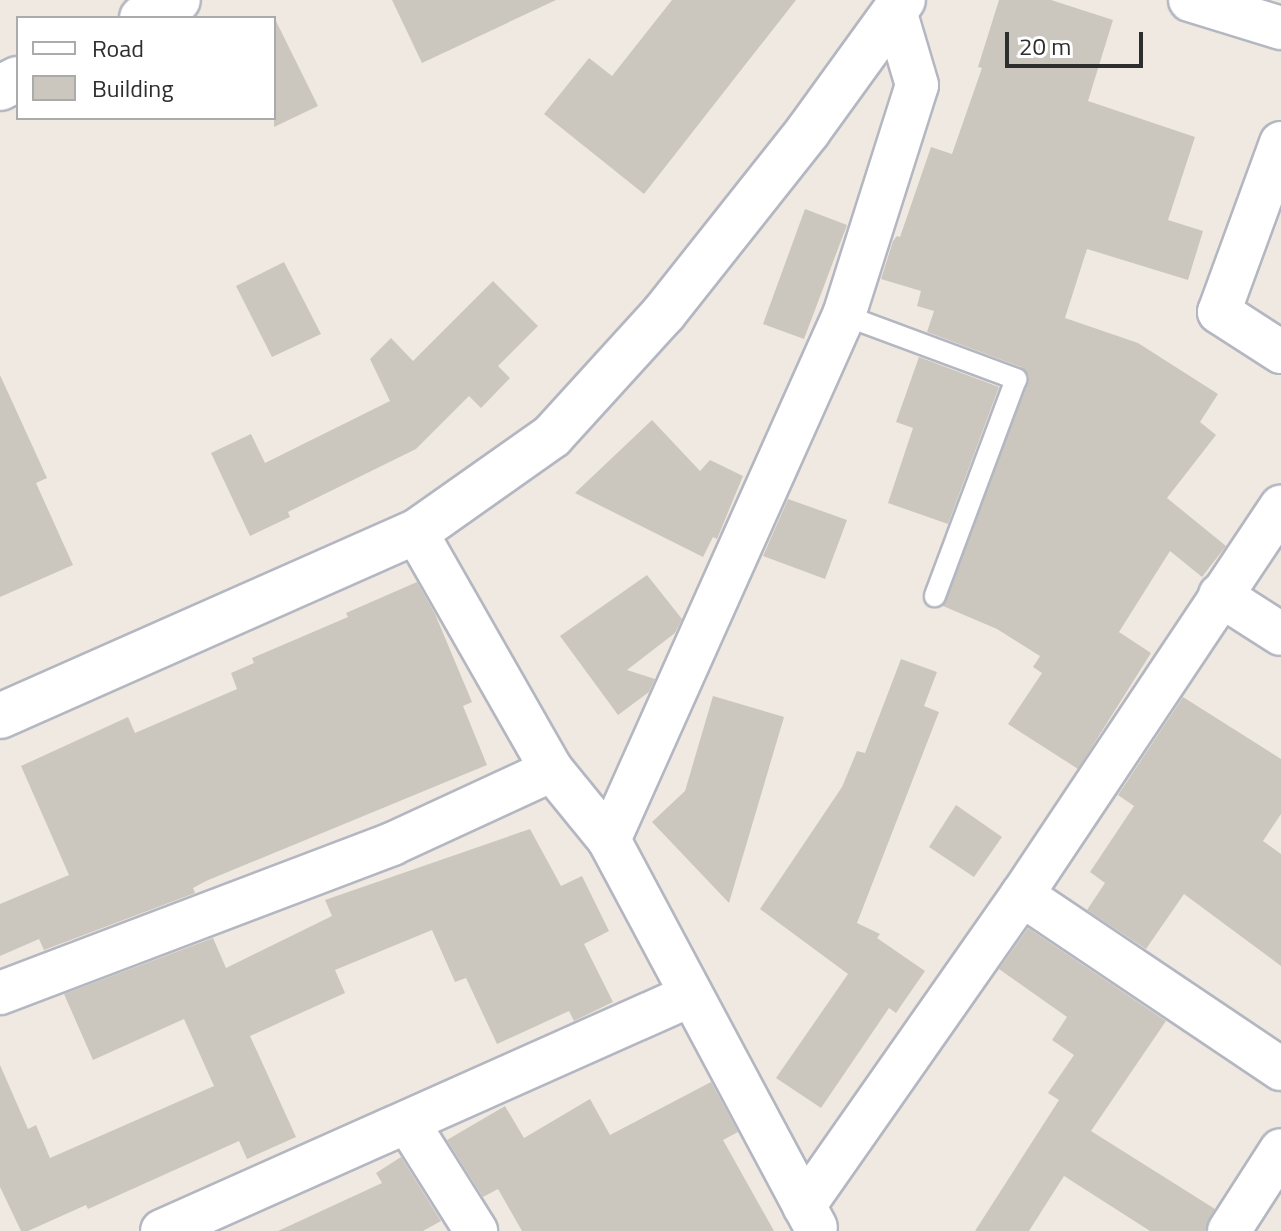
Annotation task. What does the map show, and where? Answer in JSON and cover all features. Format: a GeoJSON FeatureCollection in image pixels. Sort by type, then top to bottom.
{"type":"FeatureCollection","features":[{"type":"Feature","properties":{"kind":"street"},"geometry":{"type":"LineString","coordinates":[[146,16],[178,0]]}},
{"type":"Feature","properties":{"kind":"street"},"geometry":{"type":"LineString","coordinates":[[1190,0],[1281,28]]}},
{"type":"Feature","properties":{"kind":"street"},"geometry":{"type":"LineString","coordinates":[[609,840],[844,315],[917,85],[900,7]]}},
{"type":"Feature","properties":{"kind":"street"},"geometry":{"type":"LineString","coordinates":[[0,716],[416,532],[552,436],[664,313],[900,7]]}},
{"type":"Feature","properties":{"kind":"street"},"geometry":{"type":"LineString","coordinates":[[1281,143],[1219,312],[1281,352]]}},
{"type":"Feature","properties":{"kind":"street"},"geometry":{"type":"LineString","coordinates":[[416,532],[552,770],[609,840],[689,996],[811,1218],[1281,507]]}},
{"type":"Feature","properties":{"kind":"street"},"geometry":{"type":"LineString","coordinates":[[1220,595],[1281,634]]}},
{"type":"Feature","properties":{"kind":"street"},"geometry":{"type":"LineString","coordinates":[[0,993],[392,844],[552,770]]}},
{"type":"Feature","properties":{"kind":"street"},"geometry":{"type":"LineString","coordinates":[[1022,895],[1281,1069]]}},
{"type":"Feature","properties":{"kind":"street"},"geometry":{"type":"LineString","coordinates":[[162,1231],[689,996]]}},
{"type":"Feature","properties":{"kind":"street"},"geometry":{"type":"LineString","coordinates":[[408,1123],[476,1231]]}},
{"type":"Feature","properties":{"kind":"street"},"geometry":{"type":"LineString","coordinates":[[1229,1231],[1281,1150]]}},
{"type":"Feature","properties":{"kind":"lane"},"geometry":{"type":"LineString","coordinates":[[844,315],[1016,379],[935,596]]}},
{"type":"Feature","properties":{"kind":"building"},"geometry":{"type":"Polygon","coordinates":[[[392,0],[556,0],[422,63],[392,0]]]}},
{"type":"Feature","properties":{"kind":"building"},"geometry":{"type":"Polygon","coordinates":[[[672,0],[796,0],[644,194],[544,114],[589,58],[612,76],[672,0]]]}},
{"type":"Feature","properties":{"kind":"building"},"geometry":{"type":"Polygon","coordinates":[[[999,0],[1051,0],[1113,20],[1088,101],[1195,137],[1168,220],[1203,231],[1188,280],[1087,249],[1065,318],[1138,343],[1218,394],[1200,422],[1216,435],[1167,498],[1226,546],[1202,577],[1170,551],[1119,632],[1151,653],[1078,769],[1008,724],[1042,673],[1033,667],[1040,656],[997,629],[943,606],[1029,376],[1021,367],[927,332],[934,311],[917,306],[921,291],[881,279],[893,241],[900,237],[931,147],[952,154],[982,68],[978,67],[999,0]]]}},
{"type":"Feature","properties":{"kind":"building"},"geometry":{"type":"Polygon","coordinates":[[[276,21],[318,106],[274,127],[276,120],[276,21]]]}},
{"type":"Feature","properties":{"kind":"building"},"geometry":{"type":"Polygon","coordinates":[[[805,209],[847,225],[804,339],[763,324],[805,209]]]}},
{"type":"Feature","properties":{"kind":"building"},"geometry":{"type":"Polygon","coordinates":[[[284,262],[321,334],[272,357],[236,286],[284,262]]]}},
{"type":"Feature","properties":{"kind":"building"},"geometry":{"type":"Polygon","coordinates":[[[493,281],[538,326],[498,366],[510,378],[481,408],[469,396],[416,449],[288,512],[290,517],[250,536],[211,453],[251,434],[265,463],[390,401],[370,359],[391,338],[413,361],[493,281]]]}},
{"type":"Feature","properties":{"kind":"building"},"geometry":{"type":"Polygon","coordinates":[[[919,357],[999,387],[948,524],[888,503],[913,428],[896,422],[919,357]]]}},
{"type":"Feature","properties":{"kind":"building"},"geometry":{"type":"Polygon","coordinates":[[[0,375],[47,478],[36,483],[73,565],[0,597],[0,375]]]}},
{"type":"Feature","properties":{"kind":"building"},"geometry":{"type":"Polygon","coordinates":[[[652,420],[700,471],[710,460],[743,476],[717,539],[713,537],[703,557],[575,493],[652,420]]]}},
{"type":"Feature","properties":{"kind":"building"},"geometry":{"type":"Polygon","coordinates":[[[788,499],[847,520],[825,579],[763,556],[788,499]]]}},
{"type":"Feature","properties":{"kind":"building"},"geometry":{"type":"Polygon","coordinates":[[[647,575],[682,619],[675,633],[627,670],[655,679],[649,692],[618,715],[560,636],[647,575]]]}},
{"type":"Feature","properties":{"kind":"building"},"geometry":{"type":"Polygon","coordinates":[[[417,582],[435,614],[472,702],[463,706],[487,765],[206,881],[193,888],[195,893],[44,950],[39,939],[0,956],[0,904],[69,875],[21,766],[128,717],[135,733],[237,689],[231,673],[254,663],[252,658],[348,617],[346,613],[417,582]]]}},
{"type":"Feature","properties":{"kind":"building"},"geometry":{"type":"Polygon","coordinates":[[[901,659],[937,672],[924,706],[939,712],[857,923],[880,934],[877,938],[925,971],[896,1013],[889,1008],[821,1108],[776,1078],[848,974],[760,909],[842,787],[857,751],[865,753],[901,659]]]}},
{"type":"Feature","properties":{"kind":"building"},"geometry":{"type":"Polygon","coordinates":[[[713,696],[784,717],[729,903],[652,822],[685,791],[713,696]]]}},
{"type":"Feature","properties":{"kind":"building"},"geometry":{"type":"Polygon","coordinates":[[[1183,697],[1281,759],[1281,814],[1263,841],[1281,854],[1281,966],[1184,894],[1146,949],[1087,910],[1105,883],[1090,872],[1134,806],[1118,795],[1183,697]]]}},
{"type":"Feature","properties":{"kind":"building"},"geometry":{"type":"Polygon","coordinates":[[[956,805],[1002,837],[974,877],[929,847],[956,805]]]}},
{"type":"Feature","properties":{"kind":"building"},"geometry":{"type":"Polygon","coordinates":[[[530,829],[561,886],[582,876],[609,931],[584,944],[613,1002],[574,1021],[569,1011],[497,1044],[466,978],[455,982],[432,930],[335,970],[345,993],[250,1036],[296,1137],[247,1159],[239,1141],[88,1209],[86,1205],[28,1231],[21,1231],[0,1187],[0,1065],[28,1129],[36,1125],[50,1158],[214,1086],[184,1019],[93,1060],[64,994],[213,938],[226,968],[332,916],[325,900],[530,829]]]}},
{"type":"Feature","properties":{"kind":"building"},"geometry":{"type":"Polygon","coordinates":[[[1028,928],[1166,1021],[1091,1131],[1215,1209],[1205,1231],[1150,1231],[1064,1176],[1029,1231],[975,1231],[1059,1100],[1048,1093],[1074,1055],[1052,1040],[1067,1017],[999,969],[1028,928]]]}},
{"type":"Feature","properties":{"kind":"building"},"geometry":{"type":"Polygon","coordinates":[[[711,1082],[738,1132],[723,1140],[774,1231],[522,1231],[498,1189],[483,1197],[447,1140],[505,1106],[524,1138],[590,1099],[610,1135],[711,1082]]]}},
{"type":"Feature","properties":{"kind":"building"},"geometry":{"type":"Polygon","coordinates":[[[401,1157],[441,1221],[423,1231],[278,1231],[382,1183],[376,1173],[401,1157]]]}}]}
